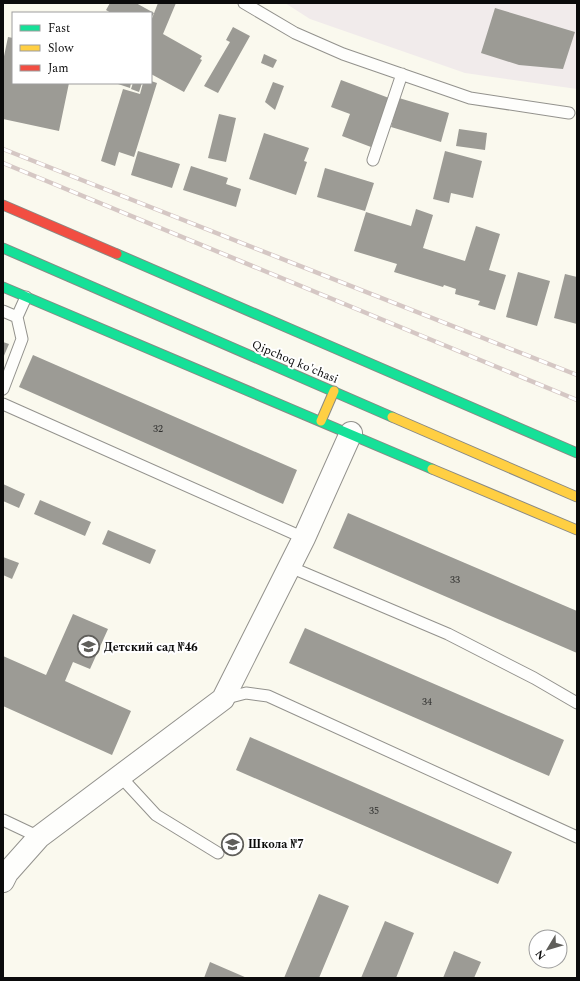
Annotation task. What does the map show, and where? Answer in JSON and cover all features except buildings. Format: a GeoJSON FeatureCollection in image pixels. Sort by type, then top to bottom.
{"type":"FeatureCollection","features":[{"type":"Feature","properties":{"kind":"main road"},"geometry":{"type":"LineString","coordinates":[[3,205],[577,453]]}},
{"type":"Feature","properties":{"kind":"main road","name":"Qipchoq ko'chasi"},"geometry":{"type":"LineString","coordinates":[[3,248],[577,497]]}},
{"type":"Feature","properties":{"kind":"main road"},"geometry":{"type":"LineString","coordinates":[[3,287],[351,433],[577,530]]}},
{"type":"Feature","properties":{"kind":"main road"},"geometry":{"type":"LineString","coordinates":[[321,421],[334,392]]}},
{"type":"Feature","properties":{"kind":"street"},"geometry":{"type":"LineString","coordinates":[[3,881],[7,873],[39,837],[223,699],[304,538],[351,433]]}},
{"type":"Feature","properties":{"kind":"lane"},"geometry":{"type":"LineString","coordinates":[[244,3],[295,33],[343,54],[470,98],[569,113]]}},
{"type":"Feature","properties":{"kind":"lane"},"geometry":{"type":"LineString","coordinates":[[373,160],[402,74]]}},
{"type":"Feature","properties":{"kind":"lane"},"geometry":{"type":"LineString","coordinates":[[3,389],[22,340],[17,317],[26,296]]}},
{"type":"Feature","properties":{"kind":"lane"},"geometry":{"type":"LineString","coordinates":[[3,311],[17,317]]}},
{"type":"Feature","properties":{"kind":"lane"},"geometry":{"type":"LineString","coordinates":[[3,404],[304,538]]}},
{"type":"Feature","properties":{"kind":"lane"},"geometry":{"type":"LineString","coordinates":[[290,567],[448,634],[534,678],[577,703]]}},
{"type":"Feature","properties":{"kind":"lane"},"geometry":{"type":"LineString","coordinates":[[223,699],[246,693],[268,696],[577,837]]}},
{"type":"Feature","properties":{"kind":"lane"},"geometry":{"type":"LineString","coordinates":[[120,776],[156,815],[218,853]]}},
{"type":"Feature","properties":{"kind":"lane"},"geometry":{"type":"LineString","coordinates":[[3,820],[39,837]]}},
{"type":"Feature","properties":{"kind":"shaded area"},"geometry":{"type":"Polygon","coordinates":[[[285,3],[577,3],[577,89],[465,73],[310,19],[285,3]]]}},
{"type":"Feature","properties":{"kind":"railway"},"geometry":{"type":"LineString","coordinates":[[3,149],[577,375]]}},
{"type":"Feature","properties":{"kind":"railway"},"geometry":{"type":"LineString","coordinates":[[3,163],[577,400]]}},
{"type":"Feature","properties":{"kind":"traffic: fast"},"geometry":{"type":"LineString","coordinates":[[3,248],[392,417]]}},
{"type":"Feature","properties":{"kind":"traffic: fast"},"geometry":{"type":"LineString","coordinates":[[117,254],[577,453]]}},
{"type":"Feature","properties":{"kind":"traffic: fast"},"geometry":{"type":"LineString","coordinates":[[3,287],[432,469]]}},
{"type":"Feature","properties":{"kind":"traffic: slow"},"geometry":{"type":"LineString","coordinates":[[321,421],[334,391]]}},
{"type":"Feature","properties":{"kind":"traffic: slow"},"geometry":{"type":"LineString","coordinates":[[392,417],[577,497]]}},
{"type":"Feature","properties":{"kind":"traffic: slow"},"geometry":{"type":"LineString","coordinates":[[432,469],[577,530]]}},
{"type":"Feature","properties":{"kind":"traffic: jam"},"geometry":{"type":"LineString","coordinates":[[3,205],[117,254]]}},
{"type":"Feature","properties":{"kind":"place","name":"Детский сад №46"},"geometry":{"type":"Point","coordinates":[88,647]}},
{"type":"Feature","properties":{"kind":"place","name":"Школа №7"},"geometry":{"type":"Point","coordinates":[232,844]}}]}
